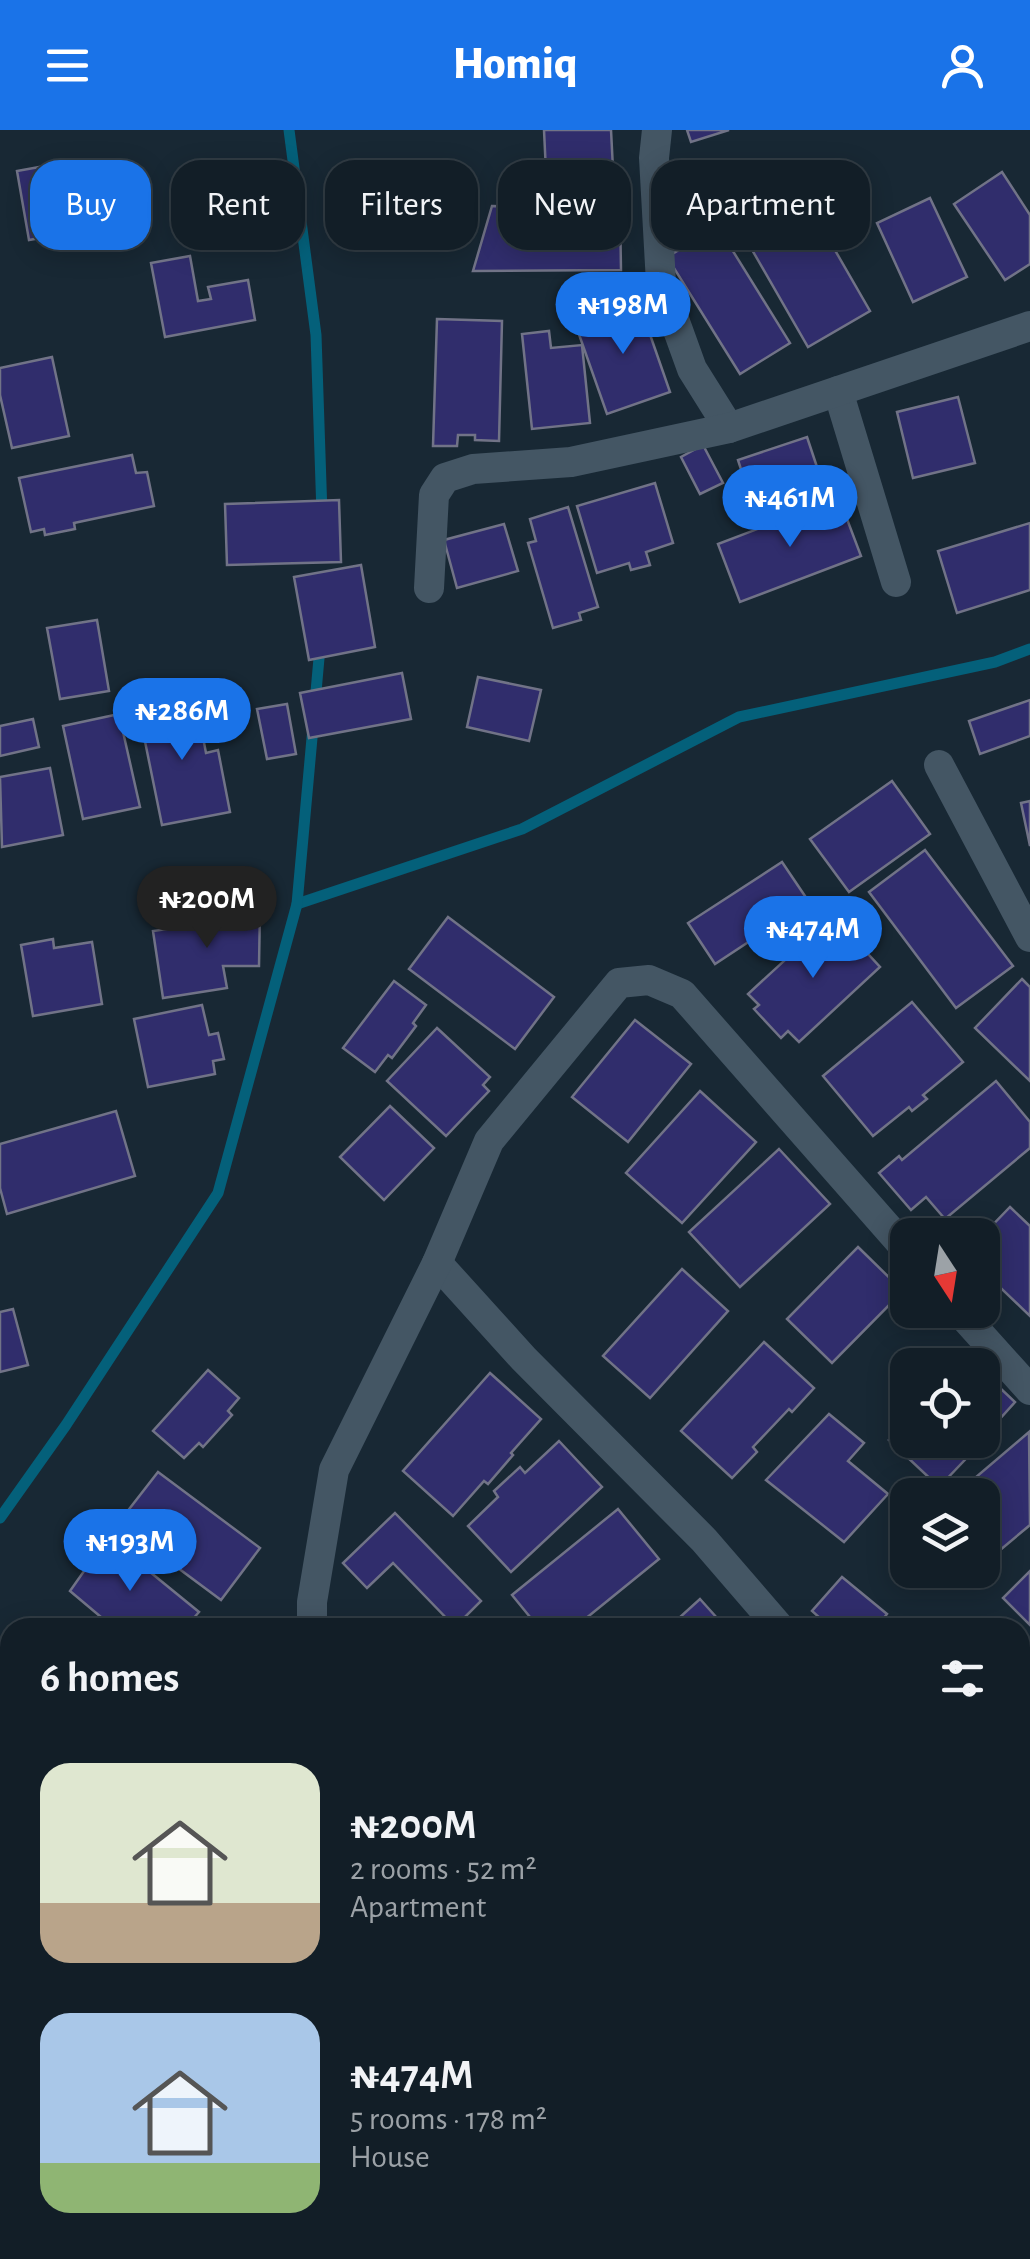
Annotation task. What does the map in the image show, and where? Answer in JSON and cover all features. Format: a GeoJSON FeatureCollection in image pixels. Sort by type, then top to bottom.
{"type":"FeatureCollection","features":[{"type":"Feature","properties":{"kind":"street"},"geometry":{"type":"LineString","coordinates":[[657,130],[654,158],[662,283],[692,370],[729,428]]}},
{"type":"Feature","properties":{"kind":"street"},"geometry":{"type":"LineString","coordinates":[[429,588],[434,496],[446,478],[473,468],[571,462],[729,428],[1030,326]]}},
{"type":"Feature","properties":{"kind":"street"},"geometry":{"type":"LineString","coordinates":[[838,392],[896,582]]}},
{"type":"Feature","properties":{"kind":"street"},"geometry":{"type":"LineString","coordinates":[[939,765],[1030,936]]}},
{"type":"Feature","properties":{"kind":"street"},"geometry":{"type":"LineString","coordinates":[[312,1618],[334,1470],[437,1264],[489,1141],[620,983],[649,980],[682,994],[890,1231]]}},
{"type":"Feature","properties":{"kind":"street"},"geometry":{"type":"LineString","coordinates":[[437,1264],[704,1540],[771,1618]]}},
{"type":"Feature","properties":{"kind":"street"},"geometry":{"type":"LineString","coordinates":[[974,1328],[1030,1390]]}},
{"type":"Feature","properties":{"kind":"building"},"geometry":{"type":"Polygon","coordinates":[[[544,130],[611,130],[613,160],[545,160],[544,130]]]}},
{"type":"Feature","properties":{"kind":"building"},"geometry":{"type":"Polygon","coordinates":[[[687,130],[729,130],[691,142],[687,130]]]}},
{"type":"Feature","properties":{"kind":"building"},"geometry":{"type":"Polygon","coordinates":[[[30,169],[30,240],[29,240],[17,171],[30,169]]]}},
{"type":"Feature","properties":{"kind":"building"},"geometry":{"type":"Polygon","coordinates":[[[1002,172],[1030,215],[1030,264],[1005,280],[954,204],[1002,172]]]}},
{"type":"Feature","properties":{"kind":"building"},"geometry":{"type":"Polygon","coordinates":[[[930,198],[967,277],[913,302],[877,223],[930,198]]]}},
{"type":"Feature","properties":{"kind":"building"},"geometry":{"type":"Polygon","coordinates":[[[492,206],[498,206],[498,250],[621,250],[621,270],[473,271],[492,206]]]}},
{"type":"Feature","properties":{"kind":"building"},"geometry":{"type":"Polygon","coordinates":[[[679,250],[732,250],[790,343],[740,374],[667,257],[679,250]]]}},
{"type":"Feature","properties":{"kind":"building"},"geometry":{"type":"Polygon","coordinates":[[[752,250],[835,250],[870,311],[808,347],[752,250]]]}},
{"type":"Feature","properties":{"kind":"building"},"geometry":{"type":"Polygon","coordinates":[[[190,256],[198,301],[211,299],[208,287],[248,280],[255,320],[165,337],[151,263],[190,256]]]}},
{"type":"Feature","properties":{"kind":"building"},"geometry":{"type":"Polygon","coordinates":[[[638,300],[670,392],[607,414],[575,323],[638,300]]]}},
{"type":"Feature","properties":{"kind":"building"},"geometry":{"type":"Polygon","coordinates":[[[437,319],[502,321],[499,441],[458,435],[457,446],[433,446],[437,319]]]}},
{"type":"Feature","properties":{"kind":"building"},"geometry":{"type":"Polygon","coordinates":[[[549,331],[551,348],[582,345],[590,423],[532,429],[522,334],[549,331]]]}},
{"type":"Feature","properties":{"kind":"building"},"geometry":{"type":"Polygon","coordinates":[[[52,357],[69,436],[12,448],[0,395],[0,368],[52,357]]]}},
{"type":"Feature","properties":{"kind":"building"},"geometry":{"type":"Polygon","coordinates":[[[958,397],[975,463],[913,478],[897,412],[958,397]]]}},
{"type":"Feature","properties":{"kind":"building"},"geometry":{"type":"Polygon","coordinates":[[[807,437],[825,491],[755,513],[738,460],[807,437]]]}},
{"type":"Feature","properties":{"kind":"building"},"geometry":{"type":"Polygon","coordinates":[[[703,445],[723,483],[700,494],[681,457],[703,445]]]}},
{"type":"Feature","properties":{"kind":"building"},"geometry":{"type":"Polygon","coordinates":[[[132,455],[136,473],[147,472],[154,506],[74,523],[75,529],[45,535],[44,529],[31,532],[19,478],[132,455]]]}},
{"type":"Feature","properties":{"kind":"building"},"geometry":{"type":"Polygon","coordinates":[[[655,483],[673,543],[646,552],[650,565],[631,570],[629,563],[597,573],[577,506],[655,483]]]}},
{"type":"Feature","properties":{"kind":"building"},"geometry":{"type":"Polygon","coordinates":[[[839,498],[861,556],[740,602],[718,544],[839,498]]]}},
{"type":"Feature","properties":{"kind":"building"},"geometry":{"type":"Polygon","coordinates":[[[339,500],[341,562],[227,565],[225,504],[339,500]]]}},
{"type":"Feature","properties":{"kind":"building"},"geometry":{"type":"Polygon","coordinates":[[[568,507],[598,607],[579,613],[581,620],[553,628],[528,543],[536,541],[530,519],[568,507]]]}},
{"type":"Feature","properties":{"kind":"building"},"geometry":{"type":"Polygon","coordinates":[[[1030,523],[1030,590],[957,613],[938,551],[1030,523]]]}},
{"type":"Feature","properties":{"kind":"building"},"geometry":{"type":"Polygon","coordinates":[[[504,524],[518,571],[457,588],[444,540],[504,524]]]}},
{"type":"Feature","properties":{"kind":"building"},"geometry":{"type":"Polygon","coordinates":[[[361,565],[375,647],[309,660],[294,577],[361,565]]]}},
{"type":"Feature","properties":{"kind":"building"},"geometry":{"type":"Polygon","coordinates":[[[97,620],[109,691],[60,699],[47,628],[97,620]]]}},
{"type":"Feature","properties":{"kind":"building"},"geometry":{"type":"Polygon","coordinates":[[[402,673],[411,719],[309,738],[300,693],[402,673]]]}},
{"type":"Feature","properties":{"kind":"building"},"geometry":{"type":"Polygon","coordinates":[[[478,677],[541,690],[529,741],[467,727],[478,677]]]}},
{"type":"Feature","properties":{"kind":"building"},"geometry":{"type":"Polygon","coordinates":[[[195,696],[206,753],[218,750],[230,812],[162,825],[138,707],[195,696]]]}},
{"type":"Feature","properties":{"kind":"building"},"geometry":{"type":"Polygon","coordinates":[[[1030,700],[1030,736],[980,754],[969,721],[1030,700]]]}},
{"type":"Feature","properties":{"kind":"building"},"geometry":{"type":"Polygon","coordinates":[[[287,704],[296,754],[267,759],[257,709],[287,704]]]}},
{"type":"Feature","properties":{"kind":"building"},"geometry":{"type":"Polygon","coordinates":[[[119,714],[140,807],[83,819],[63,726],[119,714]]]}},
{"type":"Feature","properties":{"kind":"building"},"geometry":{"type":"Polygon","coordinates":[[[33,719],[39,747],[0,756],[0,726],[33,719]]]}},
{"type":"Feature","properties":{"kind":"building"},"geometry":{"type":"Polygon","coordinates":[[[50,768],[63,835],[2,847],[0,777],[50,768]]]}},
{"type":"Feature","properties":{"kind":"building"},"geometry":{"type":"Polygon","coordinates":[[[892,781],[930,834],[849,892],[810,839],[892,781]]]}},
{"type":"Feature","properties":{"kind":"building"},"geometry":{"type":"Polygon","coordinates":[[[1030,801],[1030,846],[1021,803],[1030,801]]]}},
{"type":"Feature","properties":{"kind":"building"},"geometry":{"type":"Polygon","coordinates":[[[925,850],[1013,966],[956,1008],[869,892],[925,850]]]}},
{"type":"Feature","properties":{"kind":"building"},"geometry":{"type":"Polygon","coordinates":[[[782,862],[809,902],[715,964],[688,923],[782,862]]]}},
{"type":"Feature","properties":{"kind":"building"},"geometry":{"type":"Polygon","coordinates":[[[217,906],[260,907],[259,966],[223,966],[227,988],[163,998],[153,931],[217,922],[217,906]]]}},
{"type":"Feature","properties":{"kind":"building"},"geometry":{"type":"Polygon","coordinates":[[[833,916],[880,967],[799,1042],[788,1031],[781,1038],[754,1009],[759,1005],[748,994],[833,916]]]}},
{"type":"Feature","properties":{"kind":"building"},"geometry":{"type":"Polygon","coordinates":[[[448,917],[554,997],[515,1049],[409,969],[448,917]]]}},
{"type":"Feature","properties":{"kind":"building"},"geometry":{"type":"Polygon","coordinates":[[[53,939],[54,948],[92,942],[102,1004],[33,1016],[21,945],[53,939]]]}},
{"type":"Feature","properties":{"kind":"building"},"geometry":{"type":"Polygon","coordinates":[[[1022,979],[1030,987],[1030,1081],[975,1028],[1022,979]]]}},
{"type":"Feature","properties":{"kind":"building"},"geometry":{"type":"Polygon","coordinates":[[[394,981],[426,1005],[392,1058],[388,1055],[375,1072],[343,1048],[394,981]]]}},
{"type":"Feature","properties":{"kind":"building"},"geometry":{"type":"Polygon","coordinates":[[[912,1002],[963,1062],[923,1095],[927,1099],[912,1111],[909,1107],[873,1136],[823,1076],[912,1002]]]}},
{"type":"Feature","properties":{"kind":"building"},"geometry":{"type":"Polygon","coordinates":[[[202,1005],[209,1035],[218,1033],[224,1059],[213,1061],[215,1074],[148,1087],[134,1019],[202,1005]]]}},
{"type":"Feature","properties":{"kind":"building"},"geometry":{"type":"Polygon","coordinates":[[[635,1020],[691,1064],[628,1142],[572,1097],[635,1020]]]}},
{"type":"Feature","properties":{"kind":"building"},"geometry":{"type":"Polygon","coordinates":[[[437,1028],[490,1077],[483,1085],[489,1091],[446,1136],[387,1081],[437,1028]]]}},
{"type":"Feature","properties":{"kind":"building"},"geometry":{"type":"Polygon","coordinates":[[[996,1081],[1030,1122],[1030,1148],[946,1218],[926,1197],[911,1210],[879,1173],[899,1156],[902,1160],[996,1081]]]}},
{"type":"Feature","properties":{"kind":"building"},"geometry":{"type":"Polygon","coordinates":[[[700,1091],[756,1142],[682,1223],[626,1173],[700,1091]]]}},
{"type":"Feature","properties":{"kind":"building"},"geometry":{"type":"Polygon","coordinates":[[[390,1106],[434,1148],[384,1200],[340,1157],[390,1106]]]}},
{"type":"Feature","properties":{"kind":"building"},"geometry":{"type":"Polygon","coordinates":[[[116,1111],[135,1176],[7,1214],[0,1188],[0,1144],[116,1111]]]}},
{"type":"Feature","properties":{"kind":"building"},"geometry":{"type":"Polygon","coordinates":[[[779,1149],[830,1204],[740,1287],[689,1232],[779,1149]]]}},
{"type":"Feature","properties":{"kind":"building"},"geometry":{"type":"Polygon","coordinates":[[[1010,1207],[1030,1226],[1030,1316],[1000,1287],[999,1218],[1010,1207]]]}},
{"type":"Feature","properties":{"kind":"building"},"geometry":{"type":"Polygon","coordinates":[[[858,1247],[890,1278],[890,1304],[832,1363],[787,1319],[858,1247]]]}},
{"type":"Feature","properties":{"kind":"building"},"geometry":{"type":"Polygon","coordinates":[[[682,1269],[728,1311],[650,1398],[603,1356],[682,1269]]]}},
{"type":"Feature","properties":{"kind":"building"},"geometry":{"type":"Polygon","coordinates":[[[13,1309],[28,1365],[0,1372],[0,1312],[13,1309]]]}},
{"type":"Feature","properties":{"kind":"building"},"geometry":{"type":"Polygon","coordinates":[[[764,1342],[814,1388],[753,1447],[757,1452],[732,1478],[681,1431],[764,1342]]]}},
{"type":"Feature","properties":{"kind":"building"},"geometry":{"type":"Polygon","coordinates":[[[208,1370],[239,1398],[228,1411],[232,1415],[203,1447],[199,1443],[184,1458],[153,1431],[208,1370]]]}},
{"type":"Feature","properties":{"kind":"building"},"geometry":{"type":"Polygon","coordinates":[[[490,1373],[541,1419],[488,1484],[484,1481],[453,1516],[403,1471],[490,1373]]]}},
{"type":"Feature","properties":{"kind":"building"},"geometry":{"type":"Polygon","coordinates":[[[1000,1388],[1015,1402],[1000,1419],[1000,1388]]]}},
{"type":"Feature","properties":{"kind":"building"},"geometry":{"type":"Polygon","coordinates":[[[829,1414],[864,1443],[848,1461],[888,1494],[844,1542],[766,1480],[829,1414]]]}},
{"type":"Feature","properties":{"kind":"building"},"geometry":{"type":"Polygon","coordinates":[[[1029,1432],[1030,1525],[1000,1550],[1000,1478],[975,1478],[1029,1432]]]}},
{"type":"Feature","properties":{"kind":"building"},"geometry":{"type":"Polygon","coordinates":[[[559,1441],[602,1487],[511,1572],[468,1526],[498,1497],[494,1491],[520,1467],[525,1473],[559,1441]]]}},
{"type":"Feature","properties":{"kind":"building"},"geometry":{"type":"Polygon","coordinates":[[[908,1458],[967,1458],[948,1478],[929,1478],[908,1458]]]}},
{"type":"Feature","properties":{"kind":"building"},"geometry":{"type":"Polygon","coordinates":[[[158,1472],[260,1548],[221,1600],[174,1565],[177,1562],[163,1551],[158,1557],[116,1526],[158,1472]]]}},
{"type":"Feature","properties":{"kind":"building"},"geometry":{"type":"Polygon","coordinates":[[[618,1509],[659,1559],[586,1618],[531,1618],[512,1595],[618,1509]]]}},
{"type":"Feature","properties":{"kind":"building"},"geometry":{"type":"Polygon","coordinates":[[[395,1513],[481,1601],[464,1618],[446,1618],[393,1563],[367,1588],[343,1563],[395,1513]]]}},
{"type":"Feature","properties":{"kind":"building"},"geometry":{"type":"Polygon","coordinates":[[[112,1541],[199,1612],[194,1618],[102,1618],[70,1591],[112,1541]]]}},
{"type":"Feature","properties":{"kind":"building"},"geometry":{"type":"Polygon","coordinates":[[[1030,1571],[1030,1618],[1023,1618],[1003,1598],[1030,1571]]]}},
{"type":"Feature","properties":{"kind":"building"},"geometry":{"type":"Polygon","coordinates":[[[842,1577],[887,1614],[884,1618],[820,1618],[812,1611],[842,1577]]]}},
{"type":"Feature","properties":{"kind":"building"},"geometry":{"type":"Polygon","coordinates":[[[700,1599],[717,1618],[679,1618],[700,1599]]]}},
{"type":"Feature","properties":{"kind":"waterway"},"geometry":{"type":"LineString","coordinates":[[289,130],[316,335],[322,514]]}},
{"type":"Feature","properties":{"kind":"waterway"},"geometry":{"type":"LineString","coordinates":[[315,703],[320,647]]}},
{"type":"Feature","properties":{"kind":"waterway"},"geometry":{"type":"LineString","coordinates":[[297,904],[522,829],[739,717],[995,662],[1030,649]]}},
{"type":"Feature","properties":{"kind":"waterway"},"geometry":{"type":"LineString","coordinates":[[0,1518],[66,1425],[218,1193],[297,904],[313,727]]}}]}
